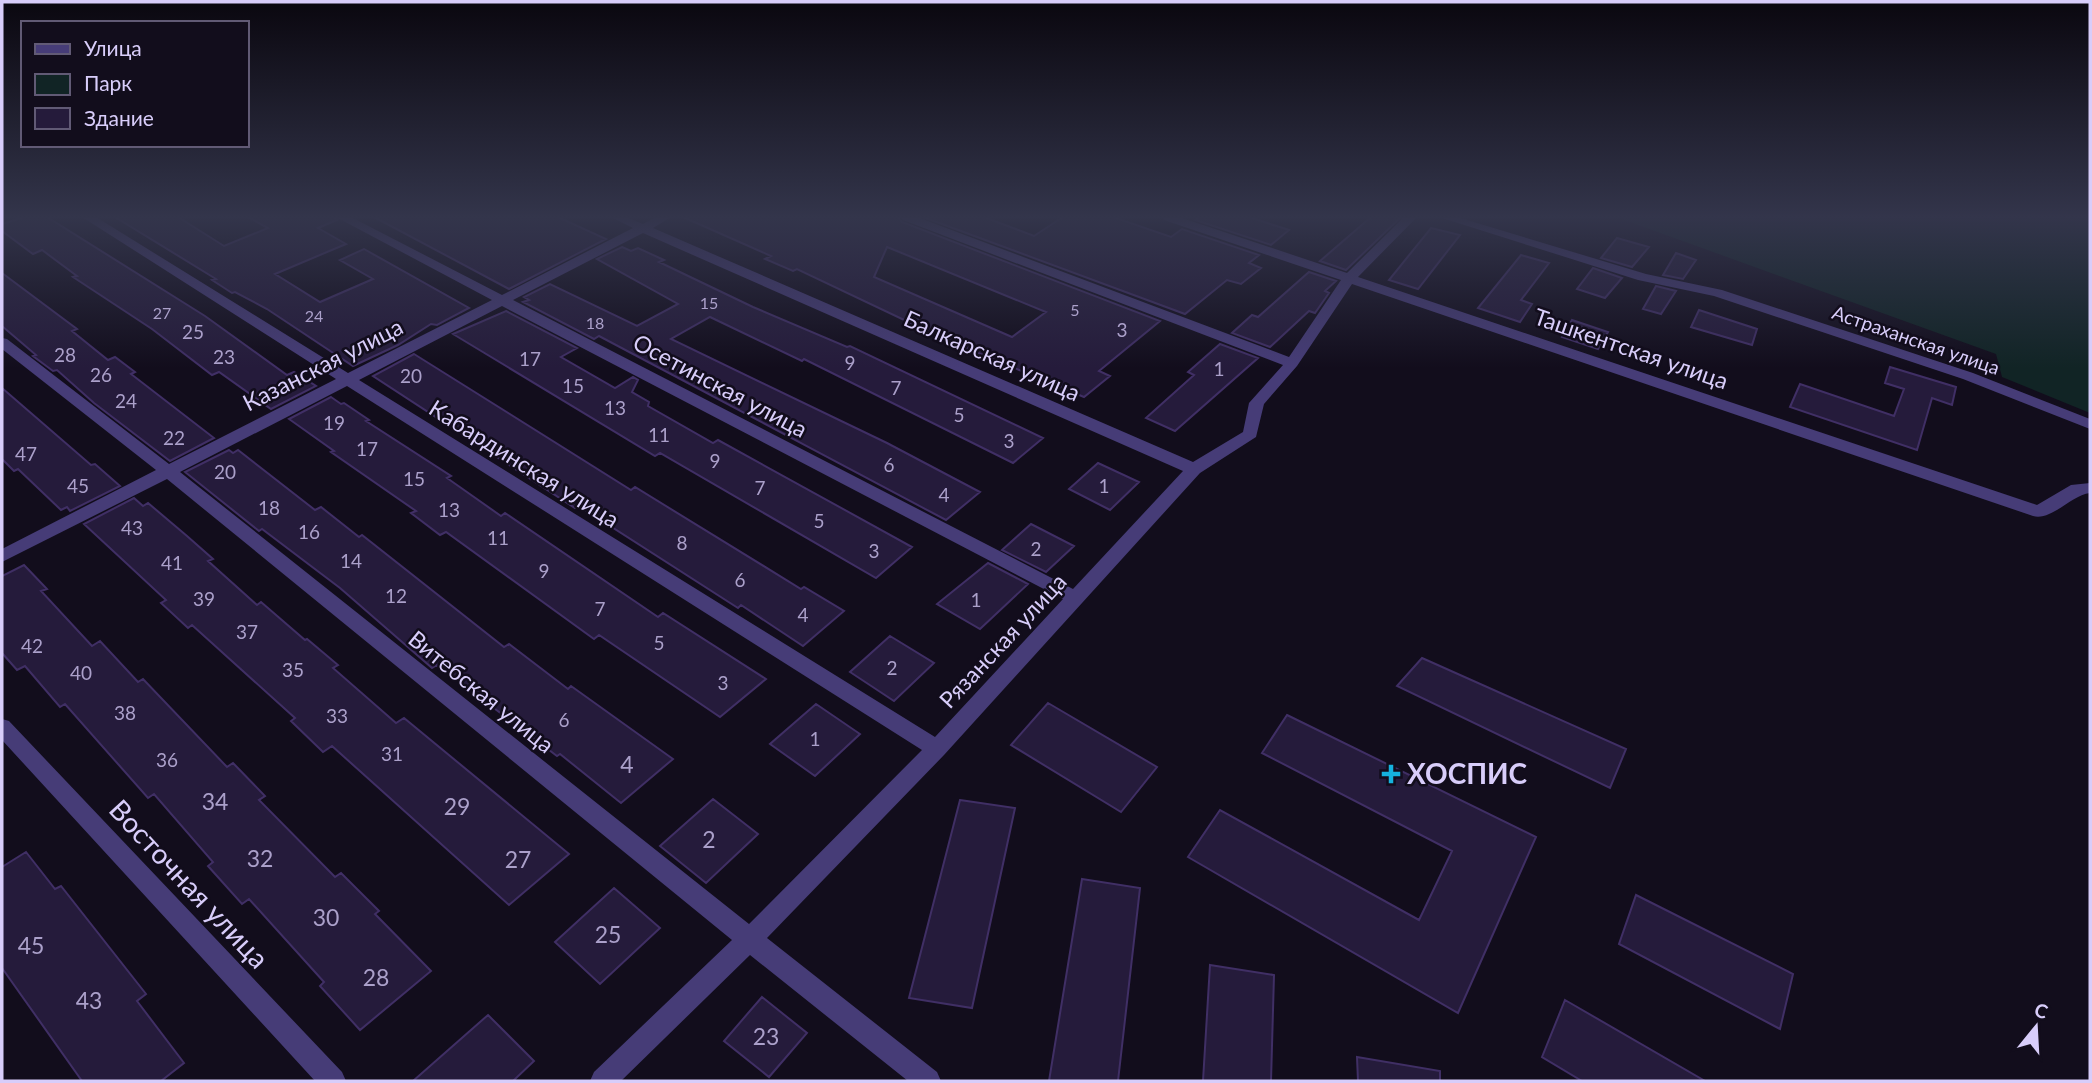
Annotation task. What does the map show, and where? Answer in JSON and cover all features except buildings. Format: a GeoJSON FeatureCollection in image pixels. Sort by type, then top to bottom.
{"type":"FeatureCollection","features":[{"type":"Feature","properties":{"kind":"street","name":"Кабардинская улица"},"geometry":{"type":"LineString","coordinates":[[168,268],[937,749]]}},
{"type":"Feature","properties":{"kind":"street","name":"Осетинская улица"},"geometry":{"type":"LineString","coordinates":[[442,268],[1076,598]]}},
{"type":"Feature","properties":{"kind":"street","name":"Казанская улица"},"geometry":{"type":"LineString","coordinates":[[2,556],[344,378],[566,268]]}},
{"type":"Feature","properties":{"kind":"street","name":"Балкарская улица"},"geometry":{"type":"LineString","coordinates":[[733,268],[1194,469]]}},
{"type":"Feature","properties":{"kind":"street"},"geometry":{"type":"LineString","coordinates":[[1040,268],[1292,363]]}},
{"type":"Feature","properties":{"kind":"street","name":"Ташкентская улица"},"geometry":{"type":"LineString","coordinates":[[1321,268],[2039,512],[2077,489],[2090,488]]}},
{"type":"Feature","properties":{"kind":"street","name":"Рязанская улица"},"geometry":{"type":"LineString","coordinates":[[603,1081],[748,941],[937,749],[1194,469],[1250,434],[1257,403],[1292,363],[1350,277],[1360,268]]}},
{"type":"Feature","properties":{"kind":"street","name":"Астраханская улица"},"geometry":{"type":"LineString","coordinates":[[1612,268],[1717,293],[1968,376],[2090,424]]}},
{"type":"Feature","properties":{"kind":"street","name":"Витебская улица"},"geometry":{"type":"LineString","coordinates":[[2,342],[169,470],[748,941],[928,1081]]}},
{"type":"Feature","properties":{"kind":"street","name":"Восточная улица"},"geometry":{"type":"LineString","coordinates":[[2,727],[333,1081]]}},
{"type":"Feature","properties":{"kind":"green space"},"geometry":{"type":"Polygon","coordinates":[[[1756,268],[2090,268],[2090,413],[2002,377],[1996,354],[1756,268]]]}},
{"type":"Feature","properties":{"kind":"place","name":"ХОСПИС"},"geometry":{"type":"Point","coordinates":[1391,774]}}]}
